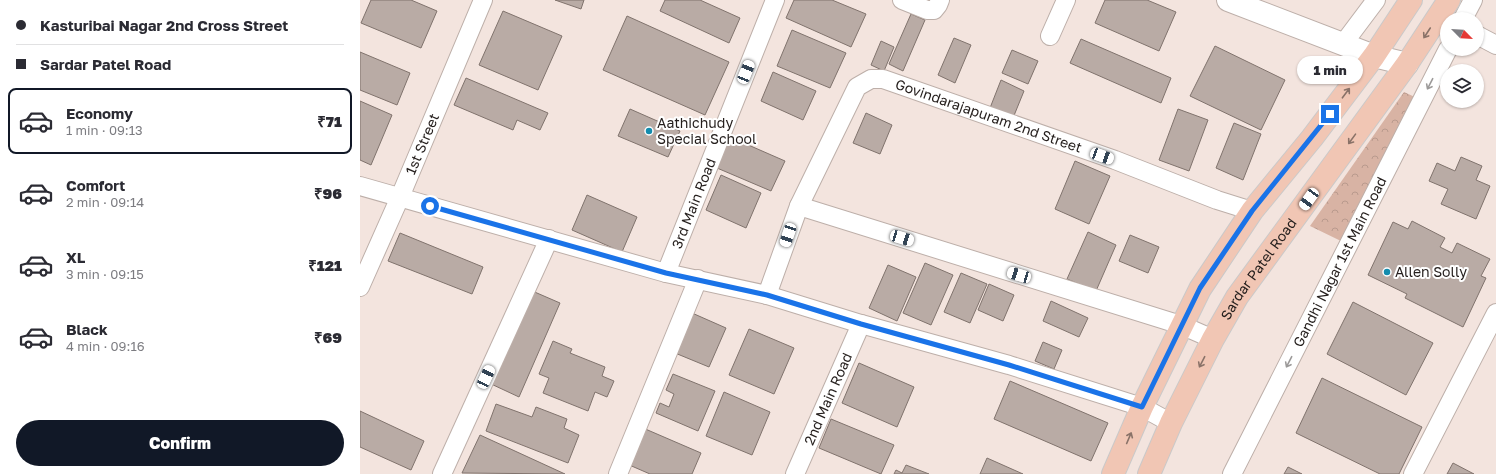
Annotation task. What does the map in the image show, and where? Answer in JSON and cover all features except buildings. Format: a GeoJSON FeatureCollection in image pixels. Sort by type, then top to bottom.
{"type":"FeatureCollection","features":[{"type":"Feature","properties":{"kind":"main road"},"geometry":{"type":"LineString","coordinates":[[1113,474],[1142,407],[1200,288],[1252,211],[1312,138],[1374,56],[1411,0]]}},
{"type":"Feature","properties":{"kind":"main road","name":"Sardar Patel Road"},"geometry":{"type":"LineString","coordinates":[[1149,474],[1171,422],[1213,339],[1237,297],[1407,64],[1449,0]]}},
{"type":"Feature","properties":{"kind":"street","name":"1st Street"},"geometry":{"type":"LineString","coordinates":[[360,287],[400,197],[483,0]]}},
{"type":"Feature","properties":{"kind":"street","name":"3rd Main Road"},"geometry":{"type":"LineString","coordinates":[[666,273],[775,0]]}},
{"type":"Feature","properties":{"kind":"street"},"geometry":{"type":"LineString","coordinates":[[902,0],[927,10],[934,10],[940,0]]}},
{"type":"Feature","properties":{"kind":"street"},"geometry":{"type":"LineString","coordinates":[[1050,36],[1066,0]]}},
{"type":"Feature","properties":{"kind":"street"},"geometry":{"type":"LineString","coordinates":[[1228,0],[1374,56],[1407,64]]}},
{"type":"Feature","properties":{"kind":"street"},"geometry":{"type":"LineString","coordinates":[[1343,44],[1376,0]]}},
{"type":"Feature","properties":{"kind":"street"},"geometry":{"type":"LineString","coordinates":[[1467,12],[1473,0]]}},
{"type":"Feature","properties":{"kind":"street"},"geometry":{"type":"LineString","coordinates":[[1484,38],[1496,44]]}},
{"type":"Feature","properties":{"kind":"street","name":"Gandhi Nagar 1st Main Road"},"geometry":{"type":"LineString","coordinates":[[1232,474],[1444,56]]}},
{"type":"Feature","properties":{"kind":"street","name":"Govindarajapuram 2nd Street"},"geometry":{"type":"LineString","coordinates":[[799,206],[857,87],[871,79],[883,79],[1115,160],[1217,200],[1252,211]]}},
{"type":"Feature","properties":{"kind":"street"},"geometry":{"type":"LineString","coordinates":[[360,186],[666,273],[767,295],[861,324],[1009,365],[1142,407],[1171,422]]}},
{"type":"Feature","properties":{"kind":"street"},"geometry":{"type":"LineString","coordinates":[[767,295],[799,206],[1181,325],[1213,339]]}},
{"type":"Feature","properties":{"kind":"street"},"geometry":{"type":"LineString","coordinates":[[442,474],[549,240]]}},
{"type":"Feature","properties":{"kind":"street"},"geometry":{"type":"LineString","coordinates":[[618,474],[698,279]]}},
{"type":"Feature","properties":{"kind":"street"},"geometry":{"type":"LineString","coordinates":[[1414,474],[1496,313]]}},
{"type":"Feature","properties":{"kind":"street","name":"2nd Main Road"},"geometry":{"type":"LineString","coordinates":[[795,474],[861,324]]}},
{"type":"Feature","properties":{"kind":"green space"},"geometry":{"type":"Polygon","coordinates":[[[1404,92],[1417,98],[1343,242],[1310,226],[1404,92]]]}},
{"type":"Feature","properties":{"kind":"place","name":"Aathichudy Special School"},"geometry":{"type":"Point","coordinates":[649,131]}},
{"type":"Feature","properties":{"kind":"place","name":"Allen Solly"},"geometry":{"type":"Point","coordinates":[1387,272]}},
{"type":"Feature","properties":{"kind":"route"},"geometry":{"type":"LineString","coordinates":[[430,206],[666,273],[767,295],[861,324],[1009,365],[1142,407],[1200,288],[1252,211],[1330,114]]}}]}
